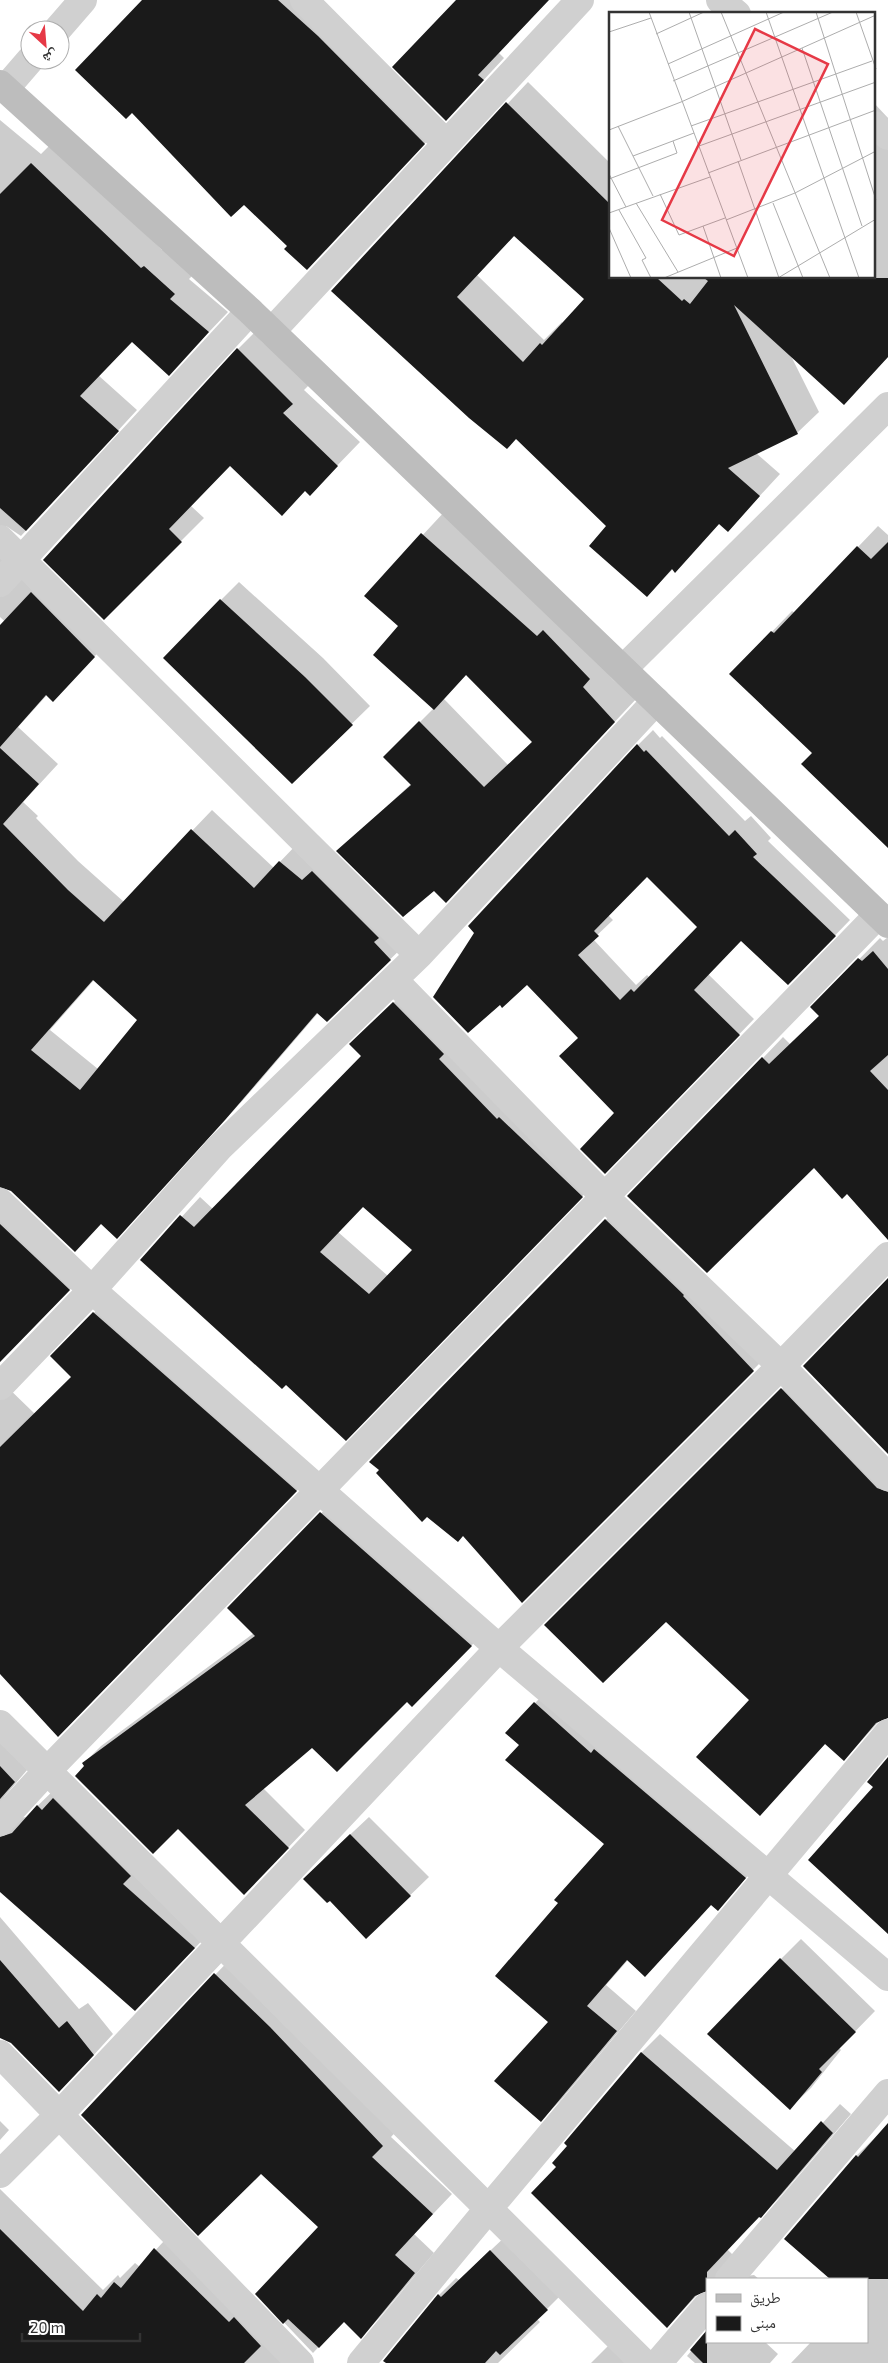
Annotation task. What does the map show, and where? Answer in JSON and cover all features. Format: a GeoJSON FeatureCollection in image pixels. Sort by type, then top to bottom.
{"type":"FeatureCollection","features":[{"type":"Feature","properties":{"kind":"street"},"geometry":{"type":"LineString","coordinates":[[66,20],[83,0]]}},
{"type":"Feature","properties":{"kind":"street"},"geometry":{"type":"LineString","coordinates":[[304,0],[446,143]]}},
{"type":"Feature","properties":{"kind":"street"},"geometry":{"type":"LineString","coordinates":[[272,332],[580,0]]}},
{"type":"Feature","properties":{"kind":"street"},"geometry":{"type":"LineString","coordinates":[[720,0],[735,12]]}},
{"type":"Feature","properties":{"kind":"street"},"geometry":{"type":"LineString","coordinates":[[0,1822],[46,1772],[605,1198],[883,920],[250,311],[2,86],[20,69]]}},
{"type":"Feature","properties":{"kind":"street"},"geometry":{"type":"LineString","coordinates":[[876,127],[888,136]]}},
{"type":"Feature","properties":{"kind":"street"},"geometry":{"type":"LineString","coordinates":[[0,583],[250,311]]}},
{"type":"Feature","properties":{"kind":"street"},"geometry":{"type":"LineString","coordinates":[[622,670],[888,406]]}},
{"type":"Feature","properties":{"kind":"street"},"geometry":{"type":"LineString","coordinates":[[0,540],[419,955]]}},
{"type":"Feature","properties":{"kind":"street"},"geometry":{"type":"LineString","coordinates":[[0,1386],[92,1290],[220,1147],[419,955],[656,701]]}},
{"type":"Feature","properties":{"kind":"street"},"geometry":{"type":"LineString","coordinates":[[394,980],[605,1198],[781,1366],[888,1477]]}},
{"type":"Feature","properties":{"kind":"street"},"geometry":{"type":"LineString","coordinates":[[0,1202],[92,1290],[322,1490],[499,1648],[888,1977]]}},
{"type":"Feature","properties":{"kind":"street"},"geometry":{"type":"LineString","coordinates":[[0,2174],[59,2115],[499,1648],[781,1366],[888,1256]]}},
{"type":"Feature","properties":{"kind":"street"},"geometry":{"type":"LineString","coordinates":[[0,1724],[46,1772],[644,2363]]}},
{"type":"Feature","properties":{"kind":"street"},"geometry":{"type":"LineString","coordinates":[[361,2363],[888,1733]]}},
{"type":"Feature","properties":{"kind":"street"},"geometry":{"type":"LineString","coordinates":[[0,2054],[300,2363]]}},
{"type":"Feature","properties":{"kind":"street"},"geometry":{"type":"LineString","coordinates":[[730,2278],[888,2093]]}},
{"type":"Feature","properties":{"kind":"street"},"geometry":{"type":"LineString","coordinates":[[658,2363],[706,2307]]}},
{"type":"Feature","properties":{"kind":"building"},"geometry":{"type":"Polygon","coordinates":[[[142,0],[278,0],[318,36],[425,144],[307,270],[284,249],[287,246],[244,205],[231,217],[132,113],[126,119],[75,70],[142,0]]]}},
{"type":"Feature","properties":{"kind":"building"},"geometry":{"type":"Polygon","coordinates":[[[456,0],[549,0],[478,75],[484,80],[446,121],[392,67],[456,0]]]}},
{"type":"Feature","properties":{"kind":"building"},"geometry":{"type":"Polygon","coordinates":[[[506,102],[609,203],[609,279],[658,279],[682,301],[684,299],[690,304],[708,281],[705,279],[888,278],[888,357],[844,405],[734,305],[798,434],[728,468],[760,496],[728,532],[719,524],[675,573],[672,569],[647,597],[589,546],[606,526],[516,439],[507,449],[469,418],[331,291],[506,102]],[[514,236],[457,297],[523,362],[540,343],[542,345],[584,299],[514,236]]]}},
{"type":"Feature","properties":{"kind":"building"},"geometry":{"type":"Polygon","coordinates":[[[31,163],[141,268],[144,266],[175,294],[170,299],[209,332],[169,376],[132,342],[80,396],[119,431],[26,531],[0,508],[0,194],[31,163]]]}},
{"type":"Feature","properties":{"kind":"building"},"geometry":{"type":"Polygon","coordinates":[[[237,348],[293,404],[283,413],[338,466],[310,496],[305,491],[282,516],[230,466],[169,529],[182,542],[104,620],[43,560],[237,348]]]}},
{"type":"Feature","properties":{"kind":"building"},"geometry":{"type":"Polygon","coordinates":[[[421,533],[537,636],[543,630],[590,679],[583,687],[615,722],[446,903],[434,891],[403,917],[336,851],[411,785],[383,757],[419,721],[484,787],[532,742],[466,675],[434,710],[373,655],[398,626],[364,596],[421,533]]]}},
{"type":"Feature","properties":{"kind":"building"},"geometry":{"type":"Polygon","coordinates":[[[888,542],[888,848],[801,764],[812,753],[729,674],[771,631],[774,633],[857,546],[871,559],[888,542]]]}},
{"type":"Feature","properties":{"kind":"building"},"geometry":{"type":"Polygon","coordinates":[[[31,592],[95,657],[53,702],[46,695],[0,747],[0,625],[31,592]]]}},
{"type":"Feature","properties":{"kind":"building"},"geometry":{"type":"Polygon","coordinates":[[[220,599],[305,677],[353,725],[292,784],[163,658],[220,599]]]}},
{"type":"Feature","properties":{"kind":"building"},"geometry":{"type":"Polygon","coordinates":[[[637,744],[644,752],[646,750],[729,836],[735,830],[757,854],[753,857],[836,936],[788,985],[741,941],[694,990],[740,1035],[605,1174],[580,1149],[614,1113],[559,1056],[578,1038],[527,985],[502,1008],[500,1005],[468,1033],[433,997],[474,933],[468,926],[637,744]],[[647,877],[594,931],[599,936],[578,955],[620,1000],[631,989],[634,992],[697,927],[647,877]]]}},
{"type":"Feature","properties":{"kind":"building"},"geometry":{"type":"Polygon","coordinates":[[[0,748],[39,784],[3,824],[68,890],[104,922],[191,829],[254,888],[279,861],[302,880],[312,871],[379,938],[374,942],[391,960],[327,1022],[317,1013],[225,1120],[117,1239],[101,1224],[75,1252],[11,1191],[0,1187],[0,748]],[[93,980],[31,1050],[80,1090],[137,1020],[93,980]]]}},
{"type":"Feature","properties":{"kind":"building"},"geometry":{"type":"Polygon","coordinates":[[[873,951],[888,969],[888,1055],[870,1071],[888,1090],[888,1240],[847,1194],[842,1199],[814,1168],[707,1273],[627,1196],[762,1057],[769,1064],[819,1016],[810,1007],[858,958],[862,961],[873,951]]]}},
{"type":"Feature","properties":{"kind":"building"},"geometry":{"type":"Polygon","coordinates":[[[393,1002],[444,1054],[439,1059],[497,1119],[499,1117],[583,1197],[346,1441],[286,1385],[282,1389],[140,1260],[180,1215],[194,1227],[361,1056],[349,1044],[393,1002]],[[363,1207],[320,1252],[369,1294],[412,1250],[363,1207]]]}},
{"type":"Feature","properties":{"kind":"building"},"geometry":{"type":"Polygon","coordinates":[[[605,1219],[684,1295],[754,1371],[522,1603],[463,1536],[458,1542],[427,1517],[422,1522],[376,1473],[379,1470],[369,1462],[605,1219]]]}},
{"type":"Feature","properties":{"kind":"building"},"geometry":{"type":"Polygon","coordinates":[[[0,1224],[70,1290],[0,1362],[0,1224]]]}},
{"type":"Feature","properties":{"kind":"building"},"geometry":{"type":"Polygon","coordinates":[[[888,1278],[888,1454],[803,1366],[888,1278]]]}},
{"type":"Feature","properties":{"kind":"building"},"geometry":{"type":"Polygon","coordinates":[[[93,1312],[297,1491],[58,1737],[0,1674],[0,1447],[71,1377],[50,1356],[93,1312]]]}},
{"type":"Feature","properties":{"kind":"building"},"geometry":{"type":"Polygon","coordinates":[[[781,1388],[877,1488],[888,1492],[888,1718],[876,1723],[844,1761],[825,1744],[760,1816],[696,1757],[749,1700],[666,1622],[603,1683],[544,1625],[781,1388]]]}},
{"type":"Feature","properties":{"kind":"building"},"geometry":{"type":"Polygon","coordinates":[[[320,1512],[472,1646],[412,1707],[407,1702],[337,1772],[312,1748],[245,1805],[289,1848],[244,1895],[178,1829],[153,1854],[75,1776],[84,1766],[82,1763],[255,1636],[227,1608],[320,1512]]]}},
{"type":"Feature","properties":{"kind":"building"},"geometry":{"type":"Polygon","coordinates":[[[534,1702],[591,1753],[594,1749],[746,1878],[718,1911],[711,1905],[645,1977],[627,1960],[587,2006],[617,2031],[541,2122],[494,2081],[548,2022],[495,1976],[558,1903],[554,1900],[604,1844],[505,1760],[519,1745],[505,1733],[534,1702]]]}},
{"type":"Feature","properties":{"kind":"building"},"geometry":{"type":"Polygon","coordinates":[[[888,1757],[888,1934],[808,1860],[873,1787],[867,1782],[888,1757]]]}},
{"type":"Feature","properties":{"kind":"building"},"geometry":{"type":"Polygon","coordinates":[[[0,1766],[15,1782],[0,1799],[0,1766]]]}},
{"type":"Feature","properties":{"kind":"building"},"geometry":{"type":"Polygon","coordinates":[[[53,1798],[131,1876],[123,1884],[195,1948],[135,2011],[0,1892],[0,1837],[12,1833],[37,1805],[42,1810],[53,1798]]]}},
{"type":"Feature","properties":{"kind":"building"},"geometry":{"type":"Polygon","coordinates":[[[350,1834],[411,1896],[366,1939],[330,1901],[327,1903],[303,1879],[350,1834]]]}},
{"type":"Feature","properties":{"kind":"building"},"geometry":{"type":"Polygon","coordinates":[[[780,1958],[856,2032],[819,2069],[822,2072],[790,2110],[707,2034],[780,1958]]]}},
{"type":"Feature","properties":{"kind":"building"},"geometry":{"type":"Polygon","coordinates":[[[0,1960],[59,2028],[67,2021],[94,2055],[59,2092],[11,2043],[0,2038],[0,1960]]]}},
{"type":"Feature","properties":{"kind":"building"},"geometry":{"type":"Polygon","coordinates":[[[214,1973],[270,2027],[383,2146],[372,2157],[433,2214],[395,2255],[415,2273],[361,2339],[344,2322],[319,2348],[288,2319],[283,2324],[255,2294],[318,2227],[261,2174],[198,2236],[81,2115],[214,1973]]]}},
{"type":"Feature","properties":{"kind":"building"},"geometry":{"type":"Polygon","coordinates":[[[641,2052],[777,2170],[821,2121],[833,2133],[761,2218],[759,2217],[707,2272],[706,2291],[695,2296],[667,2328],[531,2193],[556,2167],[552,2163],[567,2146],[564,2143],[641,2052]]]}},
{"type":"Feature","properties":{"kind":"building"},"geometry":{"type":"Polygon","coordinates":[[[888,2123],[888,2279],[829,2278],[784,2239],[856,2155],[858,2157],[888,2123]]]}},
{"type":"Feature","properties":{"kind":"building"},"geometry":{"type":"Polygon","coordinates":[[[0,2229],[83,2311],[97,2294],[101,2298],[114,2282],[121,2288],[154,2248],[229,2322],[234,2317],[261,2346],[244,2363],[0,2363],[0,2229]]]}},
{"type":"Feature","properties":{"kind":"building"},"geometry":{"type":"Polygon","coordinates":[[[490,2250],[548,2310],[500,2355],[496,2351],[485,2363],[386,2363],[383,2361],[438,2294],[441,2297],[490,2250]]]}},
{"type":"Feature","properties":{"kind":"building"},"geometry":{"type":"Polygon","coordinates":[[[706,2331],[707,2363],[703,2363],[690,2350],[706,2331]]]}}]}
